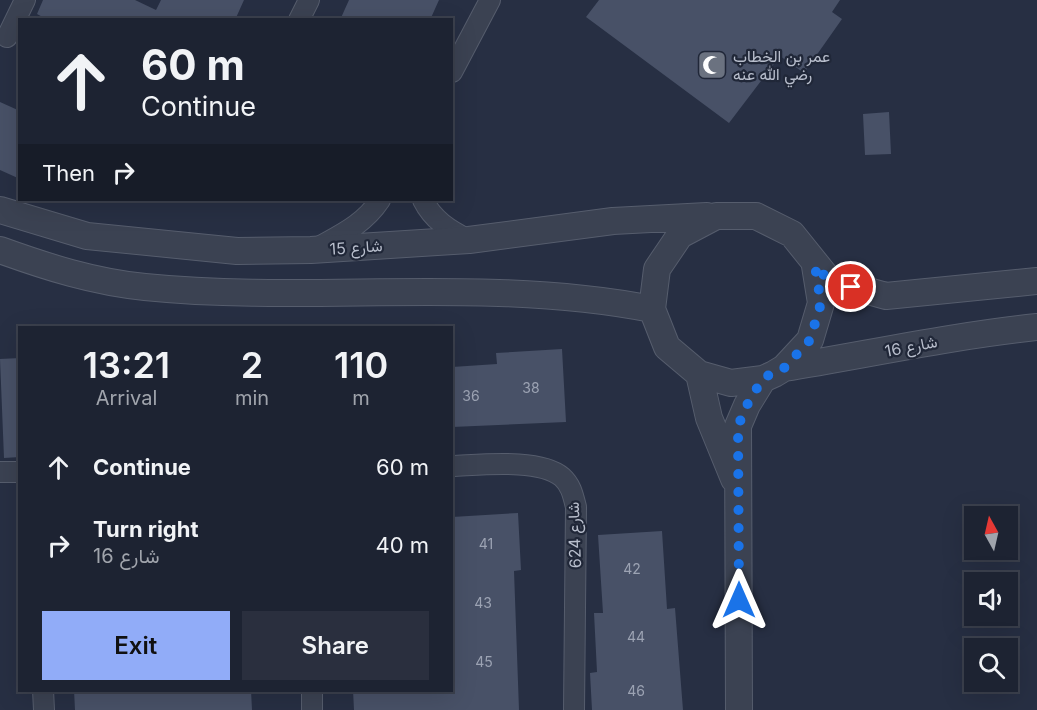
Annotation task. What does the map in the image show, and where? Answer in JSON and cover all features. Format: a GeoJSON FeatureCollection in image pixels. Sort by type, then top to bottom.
{"type":"FeatureCollection","features":[{"type":"Feature","properties":{"kind":"street"},"geometry":{"type":"LineString","coordinates":[[9,38],[25,0]]}},
{"type":"Feature","properties":{"kind":"street"},"geometry":{"type":"LineString","coordinates":[[300,18],[309,0]]}},
{"type":"Feature","properties":{"kind":"street"},"geometry":{"type":"LineString","coordinates":[[453,70],[490,0]]}},
{"type":"Feature","properties":{"kind":"street"},"geometry":{"type":"LineString","coordinates":[[311,250],[351,230],[370,214],[379,201]]}},
{"type":"Feature","properties":{"kind":"street"},"geometry":{"type":"LineString","coordinates":[[424,201],[429,211],[448,229],[469,240]]}},
{"type":"Feature","properties":{"kind":"street","name":"شارع 15"},"geometry":{"type":"LineString","coordinates":[[0,210],[87,236],[237,250],[311,250],[469,240],[613,221],[716,216]]}},
{"type":"Feature","properties":{"kind":"street"},"geometry":{"type":"LineString","coordinates":[[774,373],[731,383],[699,374],[667,347],[652,309],[657,269],[674,243],[680,235],[716,216],[756,216],[792,234],[815,266],[829,280],[886,296],[1037,281]]}},
{"type":"Feature","properties":{"kind":"street"},"geometry":{"type":"LineString","coordinates":[[0,250],[74,275],[144,287],[244,292],[521,293],[604,299],[652,309]]}},
{"type":"Feature","properties":{"kind":"street"},"geometry":{"type":"LineString","coordinates":[[739,710],[738,426],[747,405],[774,373],[810,340],[821,303],[815,266]]}},
{"type":"Feature","properties":{"kind":"street","name":"شارع 16"},"geometry":{"type":"LineString","coordinates":[[774,373],[971,334],[1037,327]]}},
{"type":"Feature","properties":{"kind":"street"},"geometry":{"type":"LineString","coordinates":[[699,374],[709,418],[738,490]]}},
{"type":"Feature","properties":{"kind":"street","name":"شارع 624"},"geometry":{"type":"LineString","coordinates":[[453,466],[507,465],[547,468],[561,476],[570,486],[576,507],[574,710]]}},
{"type":"Feature","properties":{"kind":"street"},"geometry":{"type":"LineString","coordinates":[[0,472],[18,472]]}},
{"type":"Feature","properties":{"kind":"street"},"geometry":{"type":"LineString","coordinates":[[43,692],[44,710]]}},
{"type":"Feature","properties":{"kind":"street"},"geometry":{"type":"LineString","coordinates":[[312,692],[312,710]]}},
{"type":"Feature","properties":{"kind":"building"},"geometry":{"type":"Polygon","coordinates":[[[43,0],[135,0],[156,10],[161,0],[244,0],[236,18],[44,18],[37,14],[43,0]]]}},
{"type":"Feature","properties":{"kind":"building"},"geometry":{"type":"Polygon","coordinates":[[[349,0],[439,0],[431,18],[341,18],[349,0]]]}},
{"type":"Feature","properties":{"kind":"building","name":"عمر بن الخطاب رضي الله عنه"},"geometry":{"type":"Polygon","coordinates":[[[599,0],[840,0],[832,12],[842,19],[804,73],[780,56],[729,123],[586,17],[599,0]]]}},
{"type":"Feature","properties":{"kind":"building"},"geometry":{"type":"Polygon","coordinates":[[[0,102],[18,110],[18,178],[0,170],[0,102]]]}},
{"type":"Feature","properties":{"kind":"building"},"geometry":{"type":"Polygon","coordinates":[[[889,112],[891,154],[865,155],[863,114],[889,112]]]}},
{"type":"Feature","properties":{"kind":"building"},"geometry":{"type":"Polygon","coordinates":[[[562,349],[566,422],[453,427],[453,367],[497,364],[496,353],[562,349]]]}},
{"type":"Feature","properties":{"kind":"building"},"geometry":{"type":"Polygon","coordinates":[[[18,358],[18,457],[4,458],[0,359],[18,358]]]}},
{"type":"Feature","properties":{"kind":"building"},"geometry":{"type":"Polygon","coordinates":[[[518,513],[521,570],[514,571],[519,710],[354,710],[353,692],[453,692],[453,517],[518,513]]]}},
{"type":"Feature","properties":{"kind":"building"},"geometry":{"type":"Polygon","coordinates":[[[662,531],[667,609],[675,608],[683,710],[592,710],[590,673],[597,672],[594,613],[603,613],[598,535],[662,531]]]}},
{"type":"Feature","properties":{"kind":"building"},"geometry":{"type":"Polygon","coordinates":[[[74,692],[251,692],[252,710],[75,710],[74,692]]]}},
{"type":"Feature","properties":{"kind":"place","name":"عمر بن الخطاب رضي الله عنه"},"geometry":{"type":"Point","coordinates":[712,65]}},
{"type":"Feature","properties":{"kind":"route"},"geometry":{"type":"LineString","coordinates":[[739,600],[738,426],[763,378],[784,368],[810,340],[821,303],[815,266],[829,280],[851,287]]}}]}
